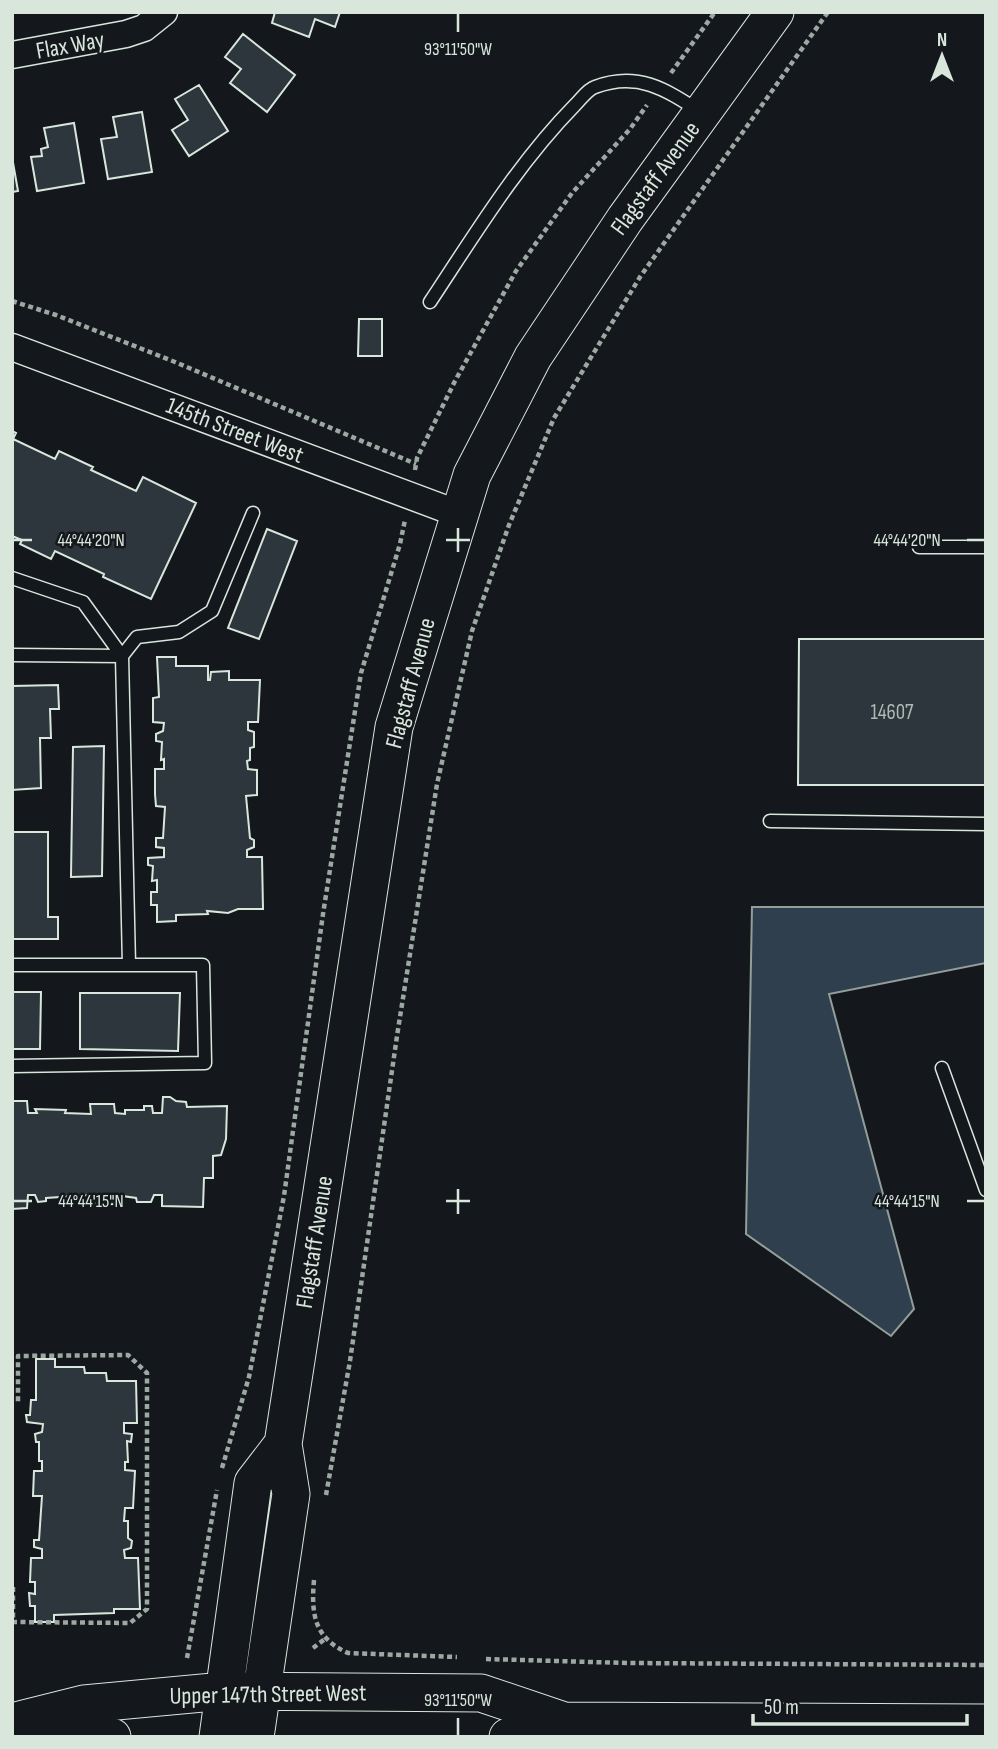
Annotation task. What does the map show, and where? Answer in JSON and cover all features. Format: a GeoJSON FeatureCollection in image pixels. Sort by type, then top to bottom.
{"type":"FeatureCollection","features":[{"type":"Feature","properties":{"kind":"street","name":"Flax Way"},"geometry":{"type":"LineString","coordinates":[[12,55],[126,34],[144,28],[164,12]]}},
{"type":"Feature","properties":{"kind":"street","name":"Flagstaff Avenue"},"geometry":{"type":"LineString","coordinates":[[255,1737],[291,1494],[283,1444],[394,727],[458,514],[472,475],[533,356],[625,219],[775,12]]}},
{"type":"Feature","properties":{"kind":"street","name":"145th Street West"},"geometry":{"type":"LineString","coordinates":[[12,347],[458,514]]}},
{"type":"Feature","properties":{"kind":"street","name":"Flagstaff Avenue"},"geometry":{"type":"LineString","coordinates":[[218,1737],[253,1483],[283,1444]]}},
{"type":"Feature","properties":{"kind":"street","name":"Upper 147th Street West"},"geometry":{"type":"LineString","coordinates":[[12,1725],[85,1704],[224,1691],[481,1693],[564,1721]]}},
{"type":"Feature","properties":{"kind":"street","name":"Upper 147th Street West"},"geometry":{"type":"LineString","coordinates":[[508,1737],[564,1721],[986,1724]]}},
{"type":"Feature","properties":{"kind":"street","name":"Upper 147th Street West"},"geometry":{"type":"LineString","coordinates":[[12,1725],[112,1737]]}},
{"type":"Feature","properties":{"kind":"lane"},"geometry":{"type":"LineString","coordinates":[[430,302],[495,204],[562,118],[593,87],[629,80],[660,86],[702,113]]}},
{"type":"Feature","properties":{"kind":"lane"},"geometry":{"type":"LineString","coordinates":[[122,656],[137,637],[179,632],[212,611],[253,513]]}},
{"type":"Feature","properties":{"kind":"lane"},"geometry":{"type":"LineString","coordinates":[[919,547],[986,547]]}},
{"type":"Feature","properties":{"kind":"lane"},"geometry":{"type":"LineString","coordinates":[[12,578],[83,602],[122,656],[129,965]]}},
{"type":"Feature","properties":{"kind":"lane"},"geometry":{"type":"LineString","coordinates":[[12,655],[122,656]]}},
{"type":"Feature","properties":{"kind":"lane"},"geometry":{"type":"LineString","coordinates":[[770,821],[986,824]]}},
{"type":"Feature","properties":{"kind":"lane"},"geometry":{"type":"LineString","coordinates":[[12,965],[203,965],[205,1063],[12,1066]]}},
{"type":"Feature","properties":{"kind":"lane"},"geometry":{"type":"LineString","coordinates":[[942,1068],[986,1190]]}},
{"type":"Feature","properties":{"kind":"path"},"geometry":{"type":"LineString","coordinates":[[324,1506],[350,1361],[437,784],[472,631],[509,525],[554,418],[640,278],[828,12]]}},
{"type":"Feature","properties":{"kind":"path"},"geometry":{"type":"LineString","coordinates":[[221,1474],[249,1377],[284,1196],[323,914],[361,673],[400,544],[416,464],[455,381],[516,271],[572,193],[630,129]]}},
{"type":"Feature","properties":{"kind":"path"},"geometry":{"type":"LineString","coordinates":[[12,301],[56,315],[175,362],[416,464]]}},
{"type":"Feature","properties":{"kind":"path"},"geometry":{"type":"LineString","coordinates":[[13,1587],[13,1622],[130,1623],[147,1609],[147,1373],[128,1355],[18,1356],[18,1404]]}},
{"type":"Feature","properties":{"kind":"path"},"geometry":{"type":"LineString","coordinates":[[187,1658],[211,1512],[218,1486]]}},
{"type":"Feature","properties":{"kind":"path"},"geometry":{"type":"LineString","coordinates":[[315,1568],[312,1603],[319,1630],[333,1647],[348,1653],[470,1658]]}},
{"type":"Feature","properties":{"kind":"path"},"geometry":{"type":"LineString","coordinates":[[313,1648],[326,1639]]}},
{"type":"Feature","properties":{"kind":"path"},"geometry":{"type":"LineString","coordinates":[[483,1658],[627,1663],[986,1665]]}},
{"type":"Feature","properties":{"kind":"water"},"geometry":{"type":"Polygon","coordinates":[[[752,907],[986,907],[986,963],[829,994],[914,1309],[891,1336],[746,1234],[752,907]]]}},
{"type":"Feature","properties":{"kind":"building"},"geometry":{"type":"Polygon","coordinates":[[[275,12],[340,12],[335,27],[315,19],[309,37],[272,23],[275,12]]]}},
{"type":"Feature","properties":{"kind":"building"},"geometry":{"type":"Polygon","coordinates":[[[243,34],[295,75],[267,112],[230,83],[241,69],[225,57],[243,34]]]}},
{"type":"Feature","properties":{"kind":"building"},"geometry":{"type":"Polygon","coordinates":[[[199,85],[228,131],[189,156],[172,130],[188,120],[175,99],[199,85]]]}},
{"type":"Feature","properties":{"kind":"building"},"geometry":{"type":"Polygon","coordinates":[[[142,112],[152,172],[108,179],[101,139],[117,137],[113,117],[142,112]]]}},
{"type":"Feature","properties":{"kind":"building"},"geometry":{"type":"Polygon","coordinates":[[[74,123],[84,183],[37,191],[31,157],[42,156],[41,149],[48,147],[44,128],[74,123]]]}},
{"type":"Feature","properties":{"kind":"building"},"geometry":{"type":"Polygon","coordinates":[[[12,157],[18,191],[12,192],[12,157]]]}},
{"type":"Feature","properties":{"kind":"building"},"geometry":{"type":"Polygon","coordinates":[[[359,319],[382,319],[382,356],[358,356],[359,319]]]}},
{"type":"Feature","properties":{"kind":"building"},"geometry":{"type":"Polygon","coordinates":[[[12,431],[16,433],[13,439],[55,459],[59,451],[93,467],[91,470],[136,491],[143,477],[196,503],[151,599],[55,551],[51,559],[20,544],[22,540],[12,536],[12,431]]]}},
{"type":"Feature","properties":{"kind":"building"},"geometry":{"type":"Polygon","coordinates":[[[267,529],[297,541],[259,639],[228,628],[267,529]]]}},
{"type":"Feature","properties":{"kind":"building"},"geometry":{"type":"Polygon","coordinates":[[[799,639],[986,639],[986,785],[798,785],[799,639]]]}},
{"type":"Feature","properties":{"kind":"building"},"geometry":{"type":"Polygon","coordinates":[[[157,657],[176,657],[176,666],[208,666],[208,680],[211,672],[229,671],[229,680],[260,680],[258,722],[248,722],[248,730],[254,732],[254,747],[250,748],[250,760],[247,761],[248,769],[257,770],[257,795],[246,796],[250,838],[254,840],[254,847],[247,850],[247,857],[262,857],[263,909],[238,909],[228,913],[207,911],[208,914],[176,915],[176,921],[157,922],[157,905],[151,905],[151,892],[157,892],[157,880],[152,881],[153,866],[148,865],[148,858],[164,857],[164,848],[156,847],[156,838],[163,838],[165,807],[156,806],[155,794],[155,769],[164,769],[164,759],[161,760],[162,742],[156,741],[156,734],[163,731],[164,723],[153,722],[153,698],[159,697],[157,657]]]}},
{"type":"Feature","properties":{"kind":"building"},"geometry":{"type":"Polygon","coordinates":[[[58,685],[59,709],[50,709],[51,738],[40,738],[41,788],[12,790],[12,686],[58,685]]]}},
{"type":"Feature","properties":{"kind":"building"},"geometry":{"type":"Polygon","coordinates":[[[104,746],[102,876],[71,877],[73,747],[104,746]]]}},
{"type":"Feature","properties":{"kind":"building"},"geometry":{"type":"Polygon","coordinates":[[[12,832],[48,832],[48,917],[58,917],[58,939],[12,939],[12,832]]]}},
{"type":"Feature","properties":{"kind":"building"},"geometry":{"type":"Polygon","coordinates":[[[12,992],[41,992],[40,1049],[12,1049],[12,992]]]}},
{"type":"Feature","properties":{"kind":"building"},"geometry":{"type":"Polygon","coordinates":[[[80,993],[180,993],[178,1051],[80,1049],[80,993]]]}},
{"type":"Feature","properties":{"kind":"building"},"geometry":{"type":"Polygon","coordinates":[[[163,1097],[186,1102],[187,1107],[227,1106],[226,1139],[221,1155],[213,1156],[213,1178],[204,1178],[203,1207],[162,1206],[162,1195],[154,1195],[151,1202],[137,1202],[136,1198],[115,1195],[115,1204],[89,1205],[90,1195],[46,1198],[46,1201],[38,1202],[35,1195],[28,1195],[27,1208],[12,1209],[12,1101],[27,1101],[28,1113],[37,1113],[35,1109],[91,1114],[90,1104],[114,1104],[115,1113],[125,1114],[125,1110],[144,1110],[144,1106],[152,1106],[153,1113],[162,1113],[163,1097]]]}},
{"type":"Feature","properties":{"kind":"building"},"geometry":{"type":"Polygon","coordinates":[[[36,1359],[55,1359],[55,1367],[84,1367],[85,1373],[106,1373],[107,1381],[136,1381],[137,1423],[124,1423],[124,1433],[132,1434],[131,1442],[127,1441],[128,1462],[125,1462],[125,1470],[135,1471],[133,1508],[125,1508],[124,1521],[128,1521],[128,1538],[132,1541],[131,1548],[124,1550],[125,1558],[138,1558],[140,1609],[114,1609],[114,1613],[54,1615],[54,1622],[35,1622],[35,1606],[30,1606],[29,1593],[35,1594],[35,1582],[30,1582],[31,1558],[42,1558],[42,1549],[34,1547],[34,1540],[39,1540],[42,1496],[33,1496],[34,1471],[42,1471],[42,1461],[39,1461],[39,1442],[36,1442],[35,1434],[42,1432],[43,1424],[27,1422],[26,1415],[30,1415],[31,1400],[36,1400],[36,1359]]]}}]}
